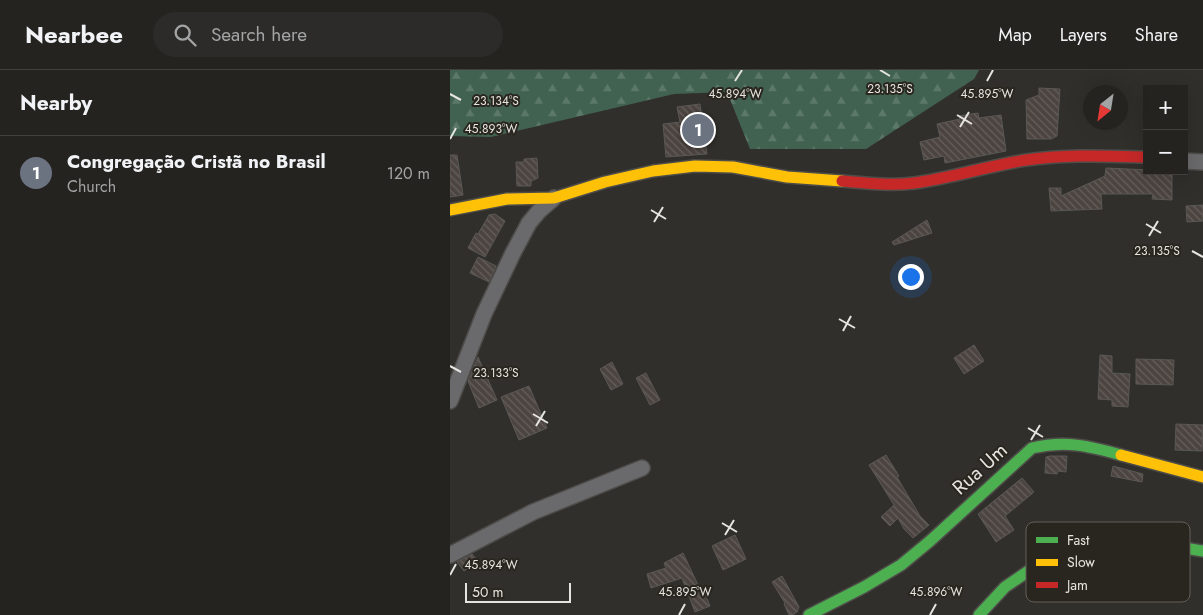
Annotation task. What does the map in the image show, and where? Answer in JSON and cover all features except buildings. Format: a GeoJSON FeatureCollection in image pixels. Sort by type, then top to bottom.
{"type":"FeatureCollection","features":[{"type":"Feature","properties":{"kind":"street"},"geometry":{"type":"LineString","coordinates":[[450,210],[506,199],[554,198],[605,182],[653,171],[695,166],[733,168],[788,177],[876,184],[912,183],[1025,160],[1080,155],[1143,157]]}},
{"type":"Feature","properties":{"kind":"street"},"geometry":{"type":"LineString","coordinates":[[1188,160],[1203,162]]}},
{"type":"Feature","properties":{"kind":"street"},"geometry":{"type":"LineString","coordinates":[[450,401],[484,314],[513,253],[529,223],[554,198]]}},
{"type":"Feature","properties":{"kind":"street","name":"Rua Um"},"geometry":{"type":"LineString","coordinates":[[809,615],[901,565],[1032,448],[1064,443],[1096,448],[1203,477]]}},
{"type":"Feature","properties":{"kind":"street"},"geometry":{"type":"LineString","coordinates":[[450,554],[533,512],[642,468]]}},
{"type":"Feature","properties":{"kind":"street"},"geometry":{"type":"LineString","coordinates":[[1190,549],[1203,551]]}},
{"type":"Feature","properties":{"kind":"street"},"geometry":{"type":"LineString","coordinates":[[980,615],[1005,588],[1026,573]]}},
{"type":"Feature","properties":{"kind":"green space"},"geometry":{"type":"Polygon","coordinates":[[[450,70],[979,70],[974,79],[866,149],[750,149],[727,92],[674,94],[491,137],[450,136],[450,70]]]}},
{"type":"Feature","properties":{"kind":"traffic: fast"},"geometry":{"type":"LineString","coordinates":[[809,615],[864,587],[901,565],[1032,448],[1066,444],[1121,455]]}},
{"type":"Feature","properties":{"kind":"traffic: fast"},"geometry":{"type":"LineString","coordinates":[[1190,549],[1203,551]]}},
{"type":"Feature","properties":{"kind":"traffic: fast"},"geometry":{"type":"LineString","coordinates":[[979,615],[1005,587],[1026,573]]}},
{"type":"Feature","properties":{"kind":"traffic: slow"},"geometry":{"type":"LineString","coordinates":[[450,210],[507,199],[554,198],[605,182],[653,171],[695,166],[733,167],[787,177],[842,181]]}},
{"type":"Feature","properties":{"kind":"traffic: slow"},"geometry":{"type":"LineString","coordinates":[[1121,455],[1203,477]]}},
{"type":"Feature","properties":{"kind":"traffic: jam"},"geometry":{"type":"LineString","coordinates":[[842,181],[905,184],[1041,158],[1086,156],[1143,157]]}},
{"type":"Feature","properties":{"kind":"place","name":"Congregação Cristã no Brasil"},"geometry":{"type":"Point","coordinates":[698,130]}}]}
